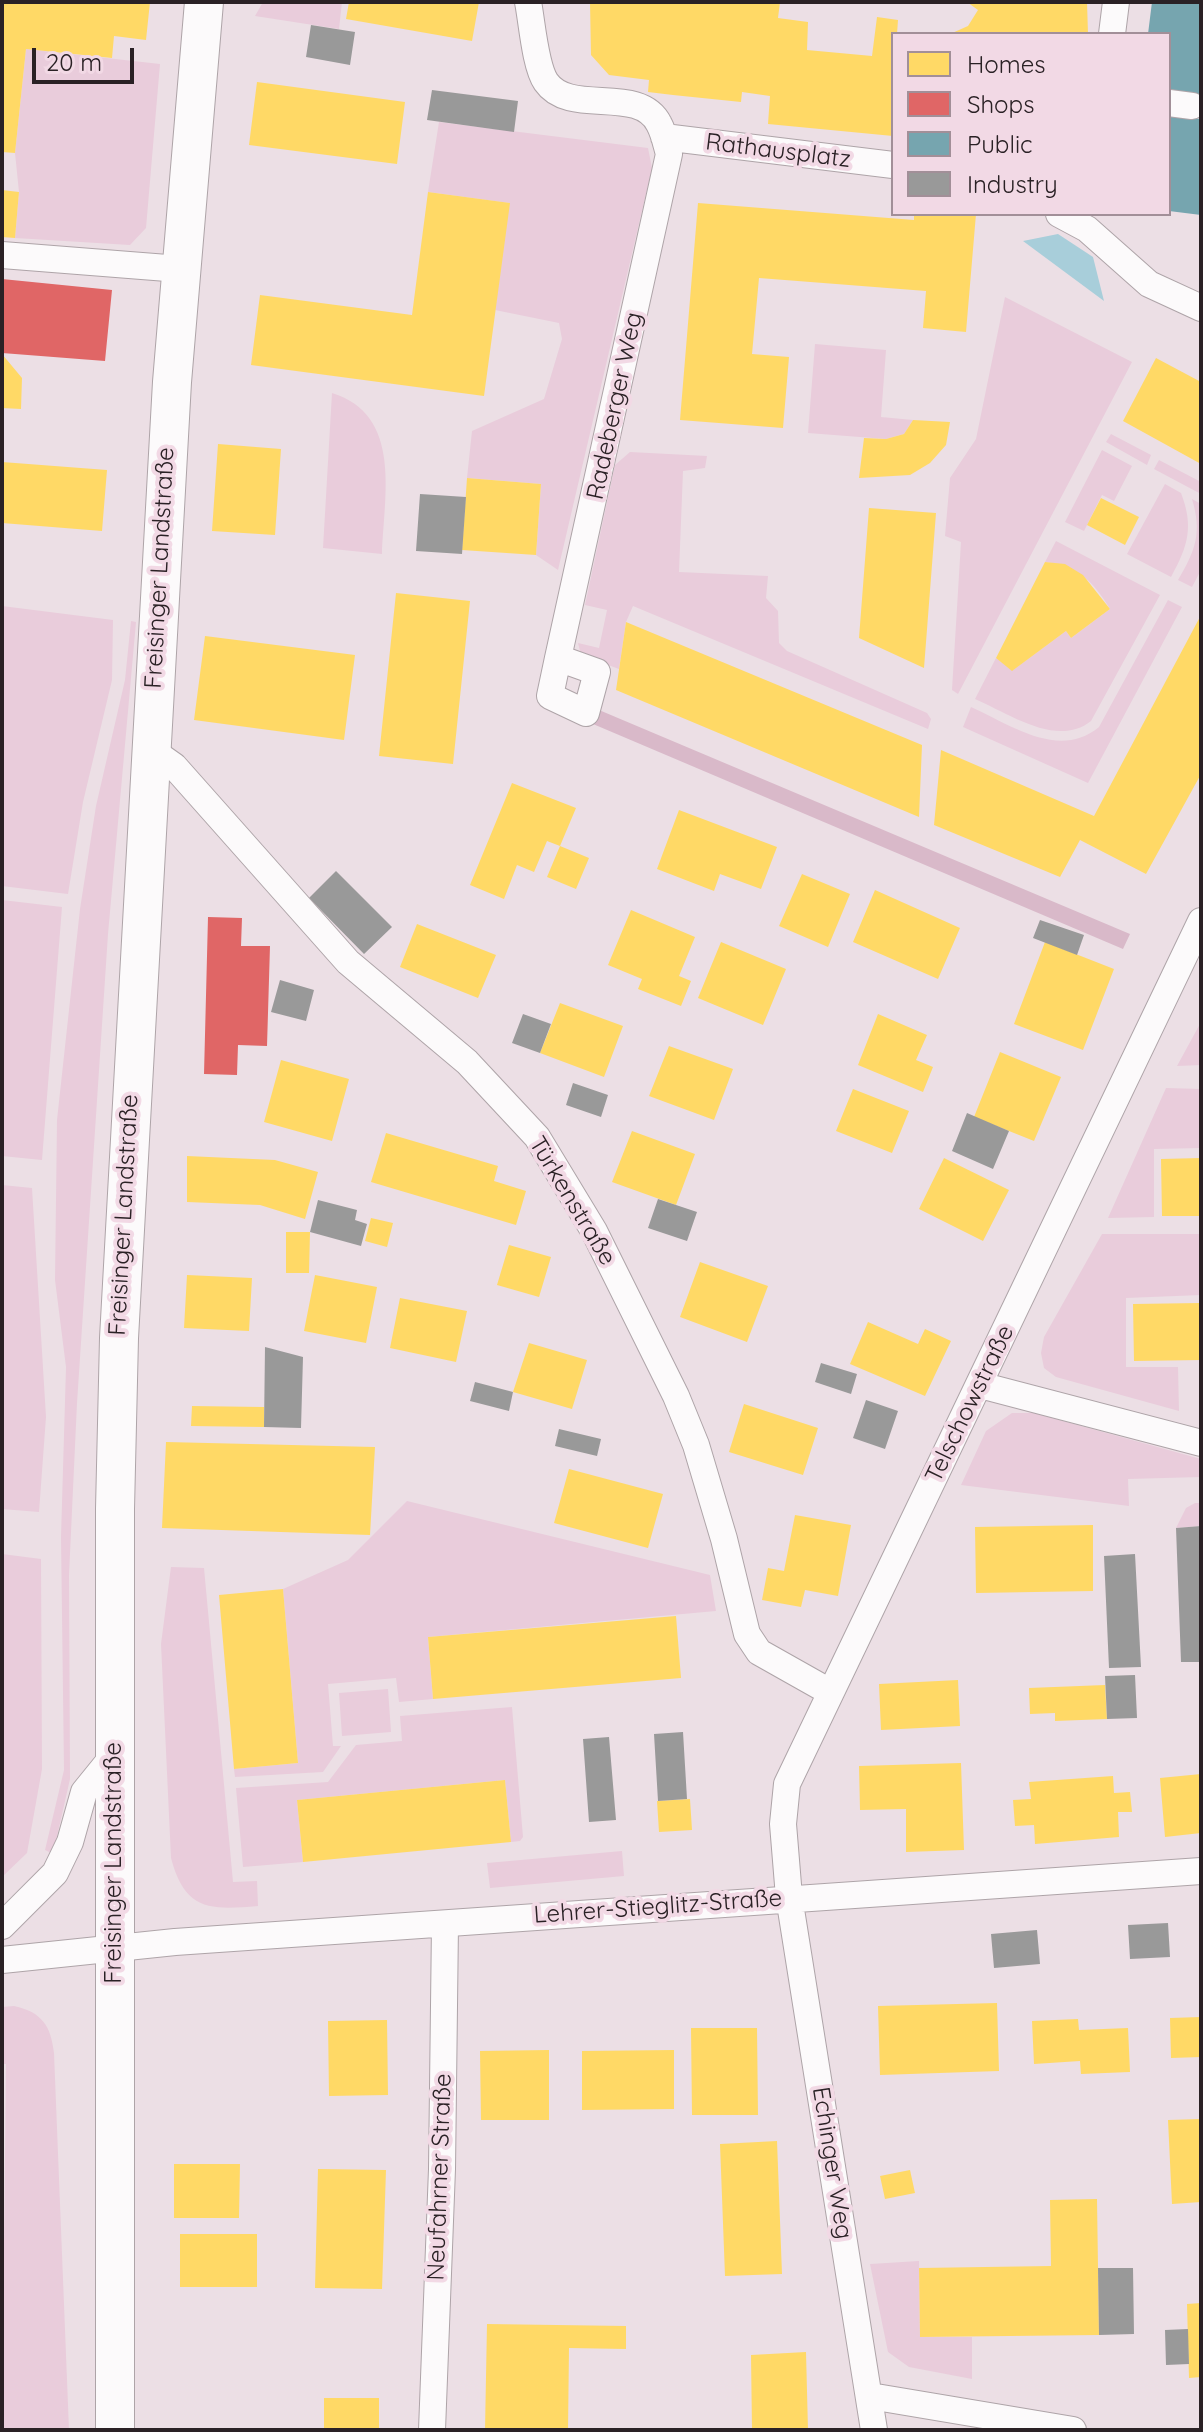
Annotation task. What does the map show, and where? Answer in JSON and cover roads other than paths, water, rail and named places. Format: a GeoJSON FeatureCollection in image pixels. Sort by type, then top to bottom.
{"type":"FeatureCollection","features":[{"type":"Feature","properties":{"kind":"street","name":"Freisinger Landstraße"},"geometry":{"type":"LineString","coordinates":[[115,2430],[114,1755],[119,1338],[150,749],[180,269],[204,2]]}},
{"type":"Feature","properties":{"kind":"street"},"geometry":{"type":"LineString","coordinates":[[528,2],[545,81],[556,91],[574,97],[643,107],[659,122],[666,146]]}},
{"type":"Feature","properties":{"kind":"street"},"geometry":{"type":"LineString","coordinates":[[1112,32],[1116,2]]}},
{"type":"Feature","properties":{"kind":"street","name":"Rathausplatz"},"geometry":{"type":"LineString","coordinates":[[666,146],[891,165]]}},
{"type":"Feature","properties":{"kind":"street","name":"Radeberger Weg"},"geometry":{"type":"LineString","coordinates":[[558,658],[666,146]]}},
{"type":"Feature","properties":{"kind":"street"},"geometry":{"type":"LineString","coordinates":[[1066,216],[1088,222],[1149,284],[1201,308]]}},
{"type":"Feature","properties":{"kind":"street"},"geometry":{"type":"LineString","coordinates":[[2,255],[180,269]]}},
{"type":"Feature","properties":{"kind":"street"},"geometry":{"type":"LineString","coordinates":[[1149,284],[1201,286]]}},
{"type":"Feature","properties":{"kind":"street","name":"Türkenstraße"},"geometry":{"type":"LineString","coordinates":[[150,749],[174,766],[348,962],[467,1062],[537,1137],[594,1231],[676,1396],[696,1445],[724,1539],[747,1634],[769,1659],[830,1692]]}},
{"type":"Feature","properties":{"kind":"street","name":"Telschowstraße"},"geometry":{"type":"LineString","coordinates":[[789,1897],[783,1824],[787,1784],[1201,921]]}},
{"type":"Feature","properties":{"kind":"street"},"geometry":{"type":"LineString","coordinates":[[980,1385],[1201,1443]]}},
{"type":"Feature","properties":{"kind":"street"},"geometry":{"type":"LineString","coordinates":[[2,1926],[55,1873],[70,1842],[84,1792],[114,1755]]}},
{"type":"Feature","properties":{"kind":"street","name":"Lehrer-Stieglitz-Straße"},"geometry":{"type":"LineString","coordinates":[[2,1960],[789,1897],[1201,1871]]}},
{"type":"Feature","properties":{"kind":"street","name":"Echinger Weg"},"geometry":{"type":"LineString","coordinates":[[789,1897],[874,2430]]}},
{"type":"Feature","properties":{"kind":"street","name":"Neufahrner Straße"},"geometry":{"type":"LineString","coordinates":[[432,2430],[442,2169],[445,1924]]}},
{"type":"Feature","properties":{"kind":"street"},"geometry":{"type":"LineString","coordinates":[[870,2396],[1073,2430]]}},
{"type":"Feature","properties":{"kind":"water"},"geometry":{"type":"Polygon","coordinates":[[[1058,234],[1093,257],[1104,301],[1023,241],[1058,234]]]}}]}
